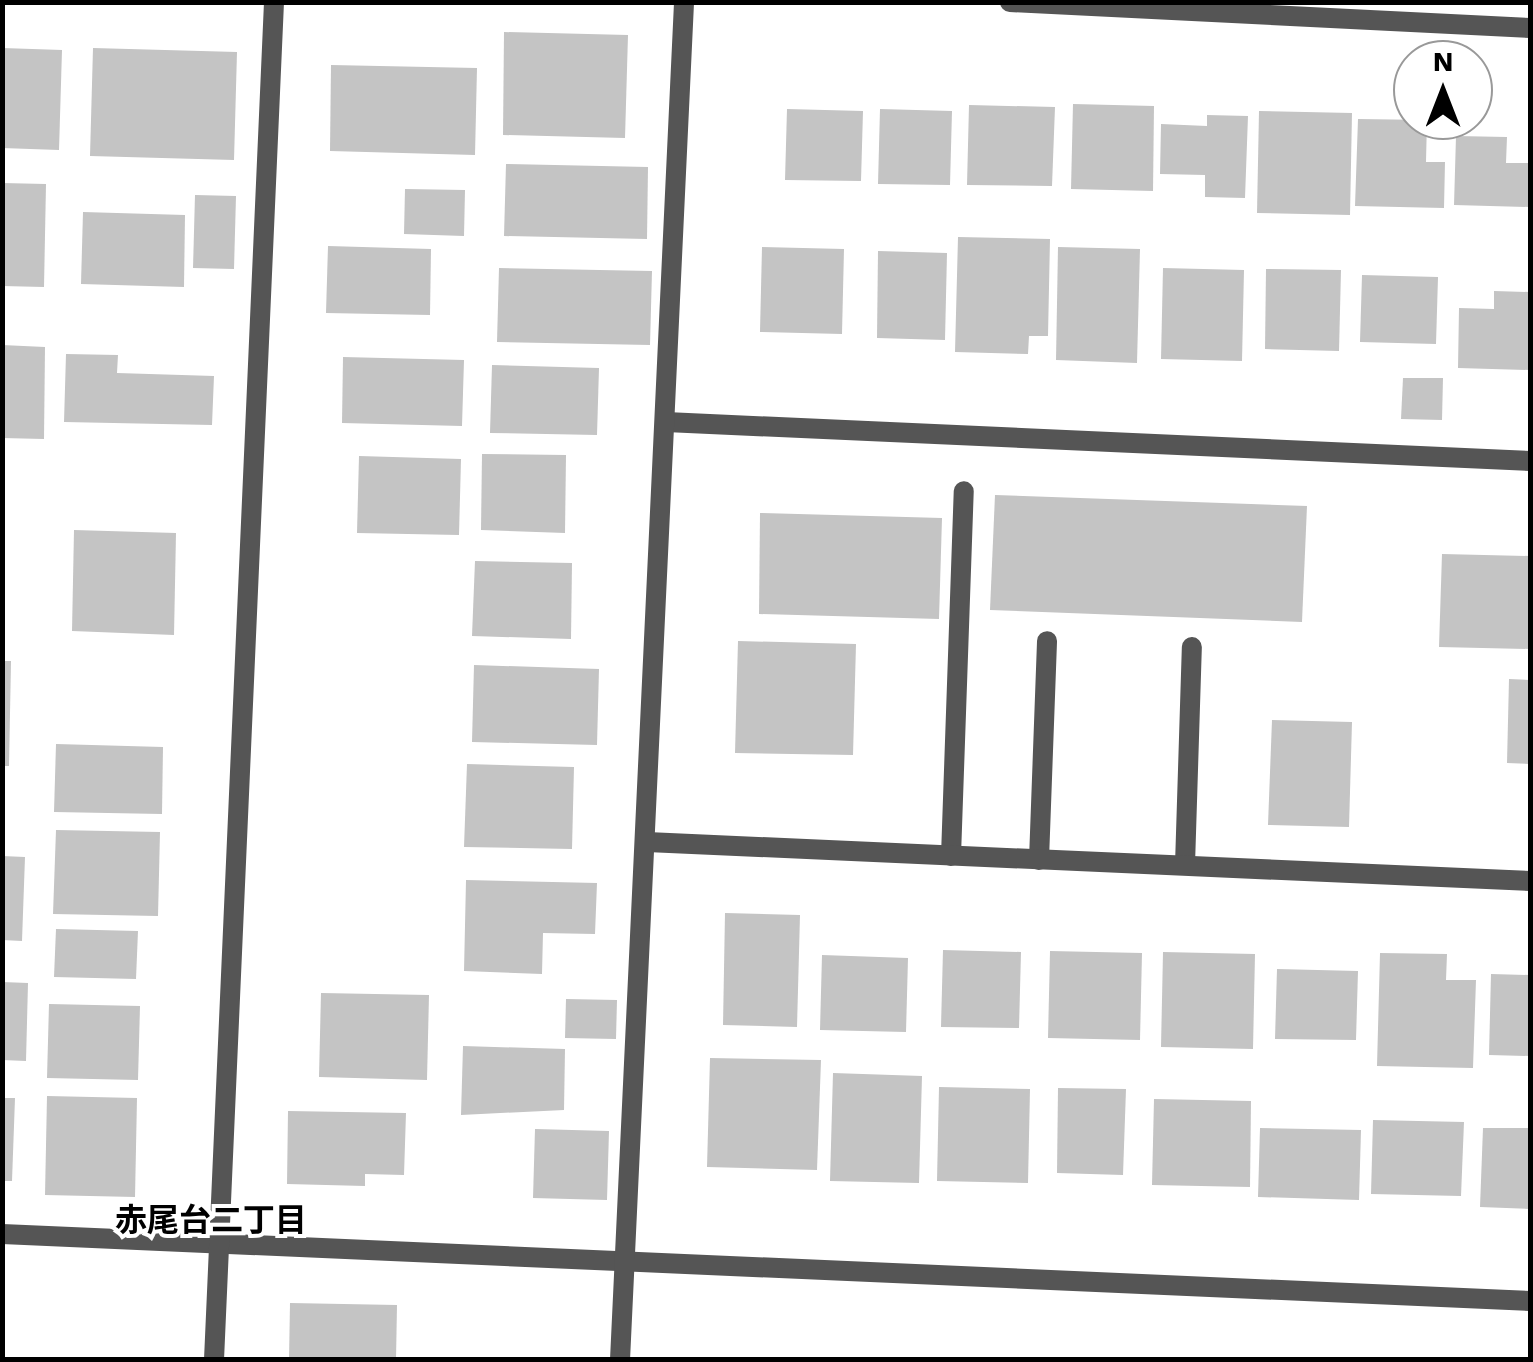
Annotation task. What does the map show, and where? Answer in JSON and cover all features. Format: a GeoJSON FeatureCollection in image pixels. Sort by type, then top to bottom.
{"type":"FeatureCollection","features":[{"type":"Feature","properties":{"kind":"street"},"geometry":{"type":"LineString","coordinates":[[214,1360],[274,2]]}},
{"type":"Feature","properties":{"kind":"street"},"geometry":{"type":"LineString","coordinates":[[620,1360],[684,2]]}},
{"type":"Feature","properties":{"kind":"street"},"geometry":{"type":"LineString","coordinates":[[1010,2],[1530,28]]}},
{"type":"Feature","properties":{"kind":"street"},"geometry":{"type":"LineString","coordinates":[[666,422],[1530,461]]}},
{"type":"Feature","properties":{"kind":"street"},"geometry":{"type":"LineString","coordinates":[[951,856],[964,491]]}},
{"type":"Feature","properties":{"kind":"street"},"geometry":{"type":"LineString","coordinates":[[1039,860],[1047,641]]}},
{"type":"Feature","properties":{"kind":"street"},"geometry":{"type":"LineString","coordinates":[[1185,865],[1192,647]]}},
{"type":"Feature","properties":{"kind":"street"},"geometry":{"type":"LineString","coordinates":[[647,842],[1530,880]]}},
{"type":"Feature","properties":{"kind":"street"},"geometry":{"type":"LineString","coordinates":[[2,1234],[1530,1301]]}},
{"type":"Feature","properties":{"kind":"building"},"geometry":{"type":"Polygon","coordinates":[[[504,32],[628,35],[625,138],[503,135],[504,32]]]}},
{"type":"Feature","properties":{"kind":"building"},"geometry":{"type":"Polygon","coordinates":[[[2,48],[62,50],[59,150],[2,148],[2,48]]]}},
{"type":"Feature","properties":{"kind":"building"},"geometry":{"type":"Polygon","coordinates":[[[93,48],[237,52],[234,160],[90,156],[93,48]]]}},
{"type":"Feature","properties":{"kind":"building"},"geometry":{"type":"Polygon","coordinates":[[[331,65],[477,68],[475,155],[330,151],[331,65]]]}},
{"type":"Feature","properties":{"kind":"building"},"geometry":{"type":"Polygon","coordinates":[[[1073,104],[1154,106],[1153,191],[1071,189],[1073,104]]]}},
{"type":"Feature","properties":{"kind":"building"},"geometry":{"type":"Polygon","coordinates":[[[969,105],[1055,107],[1052,186],[967,185],[969,105]]]}},
{"type":"Feature","properties":{"kind":"building"},"geometry":{"type":"Polygon","coordinates":[[[787,109],[863,111],[861,181],[785,180],[787,109]]]}},
{"type":"Feature","properties":{"kind":"building"},"geometry":{"type":"Polygon","coordinates":[[[880,109],[952,111],[950,185],[878,184],[880,109]]]}},
{"type":"Feature","properties":{"kind":"building"},"geometry":{"type":"Polygon","coordinates":[[[1259,111],[1352,113],[1350,215],[1257,213],[1259,111]]]}},
{"type":"Feature","properties":{"kind":"building"},"geometry":{"type":"Polygon","coordinates":[[[1207,115],[1248,116],[1245,198],[1205,197],[1205,175],[1160,174],[1161,124],[1207,126],[1207,115]]]}},
{"type":"Feature","properties":{"kind":"building"},"geometry":{"type":"Polygon","coordinates":[[[1358,119],[1393,120],[1393,140],[1427,140],[1426,162],[1445,162],[1444,208],[1355,206],[1358,119]]]}},
{"type":"Feature","properties":{"kind":"building"},"geometry":{"type":"Polygon","coordinates":[[[1507,137],[1506,163],[1530,163],[1530,207],[1454,205],[1456,140],[1507,137]]]}},
{"type":"Feature","properties":{"kind":"building"},"geometry":{"type":"Polygon","coordinates":[[[506,164],[648,167],[647,239],[504,236],[506,164]]]}},
{"type":"Feature","properties":{"kind":"building"},"geometry":{"type":"Polygon","coordinates":[[[2,183],[46,184],[44,287],[2,286],[2,183]]]}},
{"type":"Feature","properties":{"kind":"building"},"geometry":{"type":"Polygon","coordinates":[[[405,189],[465,190],[464,236],[404,234],[405,189]]]}},
{"type":"Feature","properties":{"kind":"building"},"geometry":{"type":"Polygon","coordinates":[[[195,195],[236,196],[234,269],[193,268],[195,195]]]}},
{"type":"Feature","properties":{"kind":"building"},"geometry":{"type":"Polygon","coordinates":[[[83,212],[185,215],[184,287],[81,284],[83,212]]]}},
{"type":"Feature","properties":{"kind":"building"},"geometry":{"type":"Polygon","coordinates":[[[958,237],[1050,239],[1048,336],[1029,336],[1028,354],[955,352],[958,237]]]}},
{"type":"Feature","properties":{"kind":"building"},"geometry":{"type":"Polygon","coordinates":[[[328,246],[431,249],[430,315],[326,313],[328,246]]]}},
{"type":"Feature","properties":{"kind":"building"},"geometry":{"type":"Polygon","coordinates":[[[762,247],[844,249],[842,334],[760,332],[762,247]]]}},
{"type":"Feature","properties":{"kind":"building"},"geometry":{"type":"Polygon","coordinates":[[[1058,247],[1140,249],[1137,363],[1056,360],[1058,247]]]}},
{"type":"Feature","properties":{"kind":"building"},"geometry":{"type":"Polygon","coordinates":[[[878,251],[947,253],[945,340],[877,338],[878,251]]]}},
{"type":"Feature","properties":{"kind":"building"},"geometry":{"type":"Polygon","coordinates":[[[499,268],[652,271],[650,345],[497,342],[499,268]]]}},
{"type":"Feature","properties":{"kind":"building"},"geometry":{"type":"Polygon","coordinates":[[[1163,268],[1244,270],[1242,361],[1161,359],[1163,268]]]}},
{"type":"Feature","properties":{"kind":"building"},"geometry":{"type":"Polygon","coordinates":[[[1266,269],[1341,270],[1339,351],[1265,349],[1266,269]]]}},
{"type":"Feature","properties":{"kind":"building"},"geometry":{"type":"Polygon","coordinates":[[[1362,275],[1438,277],[1436,344],[1360,342],[1362,275]]]}},
{"type":"Feature","properties":{"kind":"building"},"geometry":{"type":"Polygon","coordinates":[[[1494,291],[1530,292],[1530,370],[1458,368],[1459,308],[1494,309],[1494,291]]]}},
{"type":"Feature","properties":{"kind":"building"},"geometry":{"type":"Polygon","coordinates":[[[2,345],[45,347],[44,439],[2,438],[2,345]]]}},
{"type":"Feature","properties":{"kind":"building"},"geometry":{"type":"Polygon","coordinates":[[[66,354],[118,355],[117,373],[214,376],[212,425],[64,422],[66,354]]]}},
{"type":"Feature","properties":{"kind":"building"},"geometry":{"type":"Polygon","coordinates":[[[343,357],[464,360],[462,426],[342,423],[343,357]]]}},
{"type":"Feature","properties":{"kind":"building"},"geometry":{"type":"Polygon","coordinates":[[[492,365],[599,368],[597,435],[490,433],[492,365]]]}},
{"type":"Feature","properties":{"kind":"building"},"geometry":{"type":"Polygon","coordinates":[[[1403,378],[1443,378],[1442,420],[1401,419],[1403,378]]]}},
{"type":"Feature","properties":{"kind":"building"},"geometry":{"type":"Polygon","coordinates":[[[482,454],[566,455],[565,533],[481,530],[482,454]]]}},
{"type":"Feature","properties":{"kind":"building"},"geometry":{"type":"Polygon","coordinates":[[[359,456],[461,459],[459,535],[357,533],[359,456]]]}},
{"type":"Feature","properties":{"kind":"building"},"geometry":{"type":"Polygon","coordinates":[[[995,495],[1307,506],[1302,622],[990,610],[995,495]]]}},
{"type":"Feature","properties":{"kind":"building"},"geometry":{"type":"Polygon","coordinates":[[[760,513],[942,518],[939,619],[759,614],[760,513]]]}},
{"type":"Feature","properties":{"kind":"building"},"geometry":{"type":"Polygon","coordinates":[[[74,530],[176,533],[174,635],[72,631],[74,530]]]}},
{"type":"Feature","properties":{"kind":"building"},"geometry":{"type":"Polygon","coordinates":[[[1442,554],[1530,556],[1530,649],[1439,647],[1442,554]]]}},
{"type":"Feature","properties":{"kind":"building"},"geometry":{"type":"Polygon","coordinates":[[[475,561],[572,563],[571,639],[472,636],[475,561]]]}},
{"type":"Feature","properties":{"kind":"building"},"geometry":{"type":"Polygon","coordinates":[[[738,641],[856,644],[853,755],[735,753],[738,641]]]}},
{"type":"Feature","properties":{"kind":"building"},"geometry":{"type":"Polygon","coordinates":[[[2,661],[11,661],[9,766],[2,766],[2,661]]]}},
{"type":"Feature","properties":{"kind":"building"},"geometry":{"type":"Polygon","coordinates":[[[474,665],[599,669],[597,745],[472,742],[474,665]]]}},
{"type":"Feature","properties":{"kind":"building"},"geometry":{"type":"Polygon","coordinates":[[[1509,679],[1530,680],[1530,764],[1507,763],[1509,679]]]}},
{"type":"Feature","properties":{"kind":"building"},"geometry":{"type":"Polygon","coordinates":[[[1272,720],[1352,722],[1349,827],[1268,825],[1272,720]]]}},
{"type":"Feature","properties":{"kind":"building"},"geometry":{"type":"Polygon","coordinates":[[[56,744],[163,747],[162,814],[54,812],[56,744]]]}},
{"type":"Feature","properties":{"kind":"building"},"geometry":{"type":"Polygon","coordinates":[[[467,764],[574,767],[572,849],[464,847],[467,764]]]}},
{"type":"Feature","properties":{"kind":"building"},"geometry":{"type":"Polygon","coordinates":[[[56,830],[160,832],[158,916],[53,914],[56,830]]]}},
{"type":"Feature","properties":{"kind":"building"},"geometry":{"type":"Polygon","coordinates":[[[2,856],[25,857],[22,941],[2,940],[2,856]]]}},
{"type":"Feature","properties":{"kind":"building"},"geometry":{"type":"Polygon","coordinates":[[[466,880],[597,883],[595,934],[543,933],[542,974],[464,971],[466,880]]]}},
{"type":"Feature","properties":{"kind":"building"},"geometry":{"type":"Polygon","coordinates":[[[725,913],[800,915],[797,1027],[723,1025],[725,913]]]}},
{"type":"Feature","properties":{"kind":"building"},"geometry":{"type":"Polygon","coordinates":[[[56,929],[138,931],[136,979],[54,977],[56,929]]]}},
{"type":"Feature","properties":{"kind":"building"},"geometry":{"type":"Polygon","coordinates":[[[943,950],[1021,952],[1019,1028],[941,1027],[943,950]]]}},
{"type":"Feature","properties":{"kind":"building"},"geometry":{"type":"Polygon","coordinates":[[[1050,951],[1142,953],[1140,1040],[1048,1038],[1050,951]]]}},
{"type":"Feature","properties":{"kind":"building"},"geometry":{"type":"Polygon","coordinates":[[[1163,952],[1255,954],[1253,1049],[1161,1047],[1163,952]]]}},
{"type":"Feature","properties":{"kind":"building"},"geometry":{"type":"Polygon","coordinates":[[[1380,953],[1447,954],[1446,980],[1476,980],[1473,1068],[1377,1066],[1380,953]]]}},
{"type":"Feature","properties":{"kind":"building"},"geometry":{"type":"Polygon","coordinates":[[[822,955],[908,958],[906,1032],[820,1030],[822,955]]]}},
{"type":"Feature","properties":{"kind":"building"},"geometry":{"type":"Polygon","coordinates":[[[1277,969],[1358,971],[1356,1040],[1275,1039],[1277,969]]]}},
{"type":"Feature","properties":{"kind":"building"},"geometry":{"type":"Polygon","coordinates":[[[1491,974],[1530,975],[1530,1056],[1489,1055],[1491,974]]]}},
{"type":"Feature","properties":{"kind":"building"},"geometry":{"type":"Polygon","coordinates":[[[2,982],[28,983],[26,1061],[2,1060],[2,982]]]}},
{"type":"Feature","properties":{"kind":"building"},"geometry":{"type":"Polygon","coordinates":[[[321,993],[429,995],[427,1080],[319,1077],[321,993]]]}},
{"type":"Feature","properties":{"kind":"building"},"geometry":{"type":"Polygon","coordinates":[[[566,999],[617,1000],[616,1039],[565,1038],[566,999]]]}},
{"type":"Feature","properties":{"kind":"building"},"geometry":{"type":"Polygon","coordinates":[[[49,1004],[140,1006],[138,1080],[47,1078],[49,1004]]]}},
{"type":"Feature","properties":{"kind":"building"},"geometry":{"type":"Polygon","coordinates":[[[463,1046],[565,1049],[564,1110],[461,1115],[463,1046]]]}},
{"type":"Feature","properties":{"kind":"building"},"geometry":{"type":"Polygon","coordinates":[[[710,1058],[821,1060],[817,1170],[707,1167],[710,1058]]]}},
{"type":"Feature","properties":{"kind":"building"},"geometry":{"type":"Polygon","coordinates":[[[833,1073],[922,1076],[919,1183],[830,1181],[833,1073]]]}},
{"type":"Feature","properties":{"kind":"building"},"geometry":{"type":"Polygon","coordinates":[[[939,1087],[1030,1089],[1028,1183],[937,1181],[939,1087]]]}},
{"type":"Feature","properties":{"kind":"building"},"geometry":{"type":"Polygon","coordinates":[[[1058,1088],[1126,1089],[1123,1175],[1057,1173],[1058,1088]]]}},
{"type":"Feature","properties":{"kind":"building"},"geometry":{"type":"Polygon","coordinates":[[[47,1096],[137,1098],[135,1197],[45,1195],[47,1096]]]}},
{"type":"Feature","properties":{"kind":"building"},"geometry":{"type":"Polygon","coordinates":[[[2,1098],[15,1098],[12,1181],[2,1181],[2,1098]]]}},
{"type":"Feature","properties":{"kind":"building"},"geometry":{"type":"Polygon","coordinates":[[[1154,1099],[1251,1101],[1250,1187],[1152,1185],[1154,1099]]]}},
{"type":"Feature","properties":{"kind":"building"},"geometry":{"type":"Polygon","coordinates":[[[288,1111],[406,1113],[404,1175],[365,1174],[365,1186],[287,1184],[288,1111]]]}},
{"type":"Feature","properties":{"kind":"building"},"geometry":{"type":"Polygon","coordinates":[[[1373,1120],[1464,1122],[1461,1196],[1371,1194],[1373,1120]]]}},
{"type":"Feature","properties":{"kind":"building"},"geometry":{"type":"Polygon","coordinates":[[[1260,1128],[1361,1130],[1359,1200],[1258,1197],[1260,1128]]]}},
{"type":"Feature","properties":{"kind":"building"},"geometry":{"type":"Polygon","coordinates":[[[1483,1128],[1530,1128],[1530,1209],[1480,1207],[1483,1128]]]}},
{"type":"Feature","properties":{"kind":"building"},"geometry":{"type":"Polygon","coordinates":[[[535,1129],[609,1131],[607,1200],[533,1198],[535,1129]]]}},
{"type":"Feature","properties":{"kind":"building"},"geometry":{"type":"Polygon","coordinates":[[[290,1303],[397,1305],[396,1360],[289,1360],[290,1303]]]}},
{"type":"Feature","properties":{"kind":"district","name":"赤尾台二丁目"},"geometry":{"type":"Point","coordinates":[211,1220]}}]}
